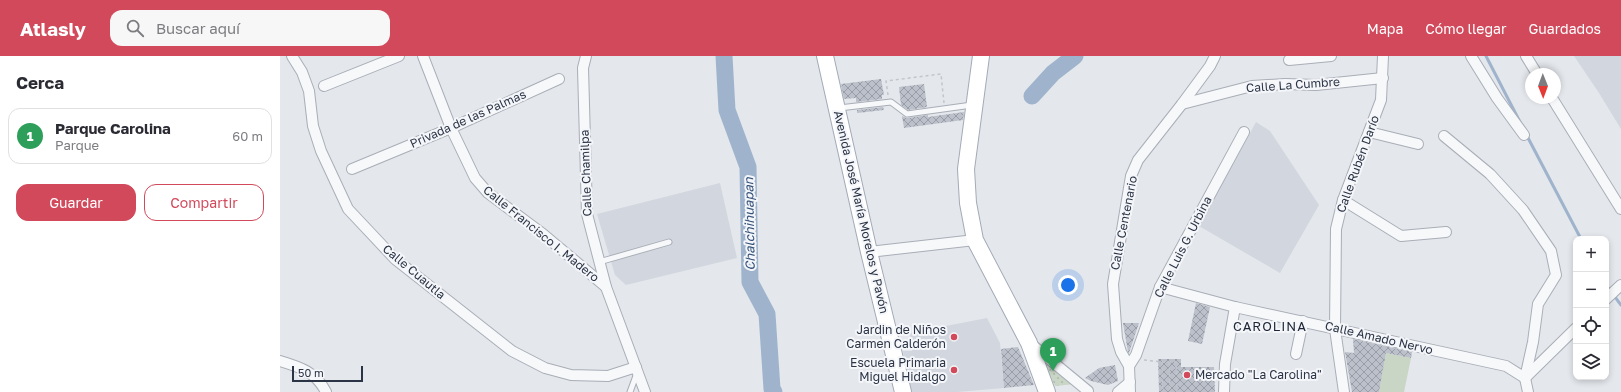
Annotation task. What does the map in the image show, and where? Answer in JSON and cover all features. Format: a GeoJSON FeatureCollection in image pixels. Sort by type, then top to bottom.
{"type":"FeatureCollection","features":[{"type":"Feature","properties":{"kind":"main road","name":"Avenida José María Morelos y Pavón"},"geometry":{"type":"LineString","coordinates":[[825,56],[869,252],[903,392]]}},
{"type":"Feature","properties":{"kind":"main road"},"geometry":{"type":"LineString","coordinates":[[981,56],[966,169],[968,203],[975,240],[1030,343],[1047,392]]}},
{"type":"Feature","properties":{"kind":"street","name":"Calle Cuautla"},"geometry":{"type":"LineString","coordinates":[[292,56],[302,72],[309,91],[313,126],[320,150],[348,209],[395,259],[512,351],[545,368],[571,375],[608,376],[637,369]]}},
{"type":"Feature","properties":{"kind":"street"},"geometry":{"type":"LineString","coordinates":[[324,86],[399,56]]}},
{"type":"Feature","properties":{"kind":"street","name":"Calle Francisco I. Madero"},"geometry":{"type":"LineString","coordinates":[[423,56],[451,128],[475,178],[488,194],[543,234],[606,288],[645,392]]}},
{"type":"Feature","properties":{"kind":"street","name":"Calle Chamilpa"},"geometry":{"type":"LineString","coordinates":[[586,56],[583,68],[585,197],[590,230],[606,288]]}},
{"type":"Feature","properties":{"kind":"street","name":"Calle Centenario"},"geometry":{"type":"LineString","coordinates":[[1130,366],[1121,352],[1117,339],[1113,284],[1131,176],[1138,160],[1182,104],[1210,66],[1215,56]]}},
{"type":"Feature","properties":{"kind":"street"},"geometry":{"type":"LineString","coordinates":[[1289,60],[1331,56]]}},
{"type":"Feature","properties":{"kind":"street","name":"Calle Rubén Darío"},"geometry":{"type":"LineString","coordinates":[[1344,392],[1335,329],[1336,228],[1343,200],[1382,100],[1383,56]]}},
{"type":"Feature","properties":{"kind":"street"},"geometry":{"type":"LineString","coordinates":[[1471,56],[1497,98],[1524,135]]}},
{"type":"Feature","properties":{"kind":"street"},"geometry":{"type":"LineString","coordinates":[[1526,56],[1533,68]]}},
{"type":"Feature","properties":{"kind":"street","name":"Calle La Cumbre"},"geometry":{"type":"LineString","coordinates":[[1182,104],[1252,86],[1285,84],[1316,85],[1383,78]]}},
{"type":"Feature","properties":{"kind":"street","name":"Privada de las Palmas"},"geometry":{"type":"LineString","coordinates":[[352,168],[451,128],[559,79]]}},
{"type":"Feature","properties":{"kind":"street"},"geometry":{"type":"LineString","coordinates":[[1556,104],[1621,209]]}},
{"type":"Feature","properties":{"kind":"street","name":"Calle Luis G. Urbina"},"geometry":{"type":"LineString","coordinates":[[1130,366],[1136,355],[1160,287],[1244,132]]}},
{"type":"Feature","properties":{"kind":"street"},"geometry":{"type":"LineString","coordinates":[[1369,132],[1418,144]]}},
{"type":"Feature","properties":{"kind":"street"},"geometry":{"type":"LineString","coordinates":[[1444,136],[1490,174],[1523,210],[1551,250],[1556,275],[1538,304],[1533,342],[1525,378],[1528,392]]}},
{"type":"Feature","properties":{"kind":"street"},"geometry":{"type":"LineString","coordinates":[[1343,200],[1401,236],[1446,232]]}},
{"type":"Feature","properties":{"kind":"street"},"geometry":{"type":"LineString","coordinates":[[869,252],[975,240]]}},
{"type":"Feature","properties":{"kind":"street","name":"Calle Amado Nervo"},"geometry":{"type":"LineString","coordinates":[[1160,287],[1235,307],[1506,366],[1525,378]]}},
{"type":"Feature","properties":{"kind":"street"},"geometry":{"type":"LineString","coordinates":[[1224,392],[1225,364],[1235,307]]}},
{"type":"Feature","properties":{"kind":"street"},"geometry":{"type":"LineString","coordinates":[[1296,354],[1303,321]]}},
{"type":"Feature","properties":{"kind":"street"},"geometry":{"type":"LineString","coordinates":[[1525,378],[1573,331]]}},
{"type":"Feature","properties":{"kind":"street"},"geometry":{"type":"LineString","coordinates":[[1030,343],[1087,392]]}},
{"type":"Feature","properties":{"kind":"street"},"geometry":{"type":"LineString","coordinates":[[280,361],[302,368],[322,385],[326,392]]}},
{"type":"Feature","properties":{"kind":"street"},"geometry":{"type":"LineString","coordinates":[[1118,392],[1130,387],[1130,366]]}},
{"type":"Feature","properties":{"kind":"lane"},"geometry":{"type":"LineString","coordinates":[[837,108],[891,102],[907,114],[975,104]]}},
{"type":"Feature","properties":{"kind":"lane"},"geometry":{"type":"LineString","coordinates":[[599,262],[669,242]]}},
{"type":"Feature","properties":{"kind":"lane"},"geometry":{"type":"LineString","coordinates":[[630,392],[637,369]]}},
{"type":"Feature","properties":{"kind":"path"},"geometry":{"type":"LineString","coordinates":[[882,97],[888,96],[886,81],[941,74],[944,108]]}},
{"type":"Feature","properties":{"kind":"path"},"geometry":{"type":"LineString","coordinates":[[1140,359],[1176,362],[1177,392]]}},
{"type":"Feature","properties":{"kind":"path"},"geometry":{"type":"LineString","coordinates":[[1162,362],[1162,392]]}},
{"type":"Feature","properties":{"kind":"path"},"geometry":{"type":"LineString","coordinates":[[1169,362],[1170,392]]}},
{"type":"Feature","properties":{"kind":"shaded area"},"geometry":{"type":"Polygon","coordinates":[[[1574,56],[1621,56],[1621,129],[1599,93],[1574,56]]]}},
{"type":"Feature","properties":{"kind":"shaded area"},"geometry":{"type":"Polygon","coordinates":[[[1256,122],[1270,131],[1319,205],[1280,273],[1199,226],[1256,122]]]}},
{"type":"Feature","properties":{"kind":"shaded area"},"geometry":{"type":"Polygon","coordinates":[[[720,183],[737,258],[626,285],[615,275],[597,214],[720,183]]]}},
{"type":"Feature","properties":{"kind":"shaded area","name":"Escuela Primaria Miguel Hidalgo"},"geometry":{"type":"Polygon","coordinates":[[[987,318],[1000,343],[1004,388],[957,392],[910,392],[903,351],[912,351],[910,333],[987,318]]]}},
{"type":"Feature","properties":{"kind":"green space"},"geometry":{"type":"Polygon","coordinates":[[[1386,353],[1411,358],[1404,392],[1379,392],[1386,353]]]}},
{"type":"Feature","properties":{"kind":"green space"},"geometry":{"type":"Polygon","coordinates":[[[1042,358],[1075,384],[1055,386],[1042,358]]]}},
{"type":"Feature","properties":{"kind":"building"},"geometry":{"type":"Polygon","coordinates":[[[881,79],[884,95],[882,95],[882,99],[856,102],[856,98],[844,99],[841,84],[881,79]]]}},
{"type":"Feature","properties":{"kind":"building"},"geometry":{"type":"Polygon","coordinates":[[[924,84],[927,107],[908,110],[901,105],[899,87],[924,84]]]}},
{"type":"Feature","properties":{"kind":"building"},"geometry":{"type":"Polygon","coordinates":[[[883,107],[884,110],[857,113],[857,110],[883,107]]]}},
{"type":"Feature","properties":{"kind":"building"},"geometry":{"type":"Polygon","coordinates":[[[964,112],[963,120],[904,128],[902,116],[907,118],[928,115],[928,117],[964,112]]]}},
{"type":"Feature","properties":{"kind":"building"},"geometry":{"type":"Polygon","coordinates":[[[1196,303],[1210,307],[1202,344],[1188,341],[1196,303]]]}},
{"type":"Feature","properties":{"kind":"building"},"geometry":{"type":"Polygon","coordinates":[[[1123,323],[1139,323],[1129,353],[1128,352],[1123,323]]]}},
{"type":"Feature","properties":{"kind":"building"},"geometry":{"type":"Polygon","coordinates":[[[1353,339],[1412,352],[1411,358],[1386,353],[1379,392],[1352,392],[1345,352],[1354,353],[1353,339]]]}},
{"type":"Feature","properties":{"kind":"building"},"geometry":{"type":"Polygon","coordinates":[[[1018,347],[1034,385],[1004,388],[1001,349],[1018,347]]]}},
{"type":"Feature","properties":{"kind":"building","name":"Mercado \"La Carolina\""},"geometry":{"type":"Polygon","coordinates":[[[1158,359],[1181,359],[1181,367],[1214,367],[1215,392],[1159,392],[1158,359]]]}},
{"type":"Feature","properties":{"kind":"building"},"geometry":{"type":"Polygon","coordinates":[[[1115,365],[1118,381],[1108,385],[1085,378],[1099,368],[1115,365]]]}},
{"type":"Feature","properties":{"kind":"waterway","name":"Chalchihuapan"},"geometry":{"type":"LineString","coordinates":[[724,56],[727,110],[748,167],[750,282],[767,314],[772,389],[774,392]]}},
{"type":"Feature","properties":{"kind":"waterway"},"geometry":{"type":"LineString","coordinates":[[1032,96],[1053,73],[1075,56]]}},
{"type":"Feature","properties":{"kind":"waterway"},"geometry":{"type":"LineString","coordinates":[[1486,56],[1520,122]]}},
{"type":"Feature","properties":{"kind":"waterway"},"geometry":{"type":"LineString","coordinates":[[1526,134],[1579,236]]}},
{"type":"Feature","properties":{"kind":"waterway"},"geometry":{"type":"LineString","coordinates":[[1609,289],[1621,305]]}},
{"type":"Feature","properties":{"kind":"place","name":"Jardin de Niños Carmen Calderón"},"geometry":{"type":"Point","coordinates":[954,337]}},
{"type":"Feature","properties":{"kind":"place","name":"Escuela Primaria Miguel Hidalgo"},"geometry":{"type":"Point","coordinates":[954,370]}},
{"type":"Feature","properties":{"kind":"place","name":"Parque Carolina"},"geometry":{"type":"Point","coordinates":[1053,371]}},
{"type":"Feature","properties":{"kind":"place","name":"Mercado \"La Carolina\""},"geometry":{"type":"Point","coordinates":[1187,375]}},
{"type":"Feature","properties":{"kind":"district","name":"CAROLINA"},"geometry":{"type":"Point","coordinates":[1270,326]}}]}
